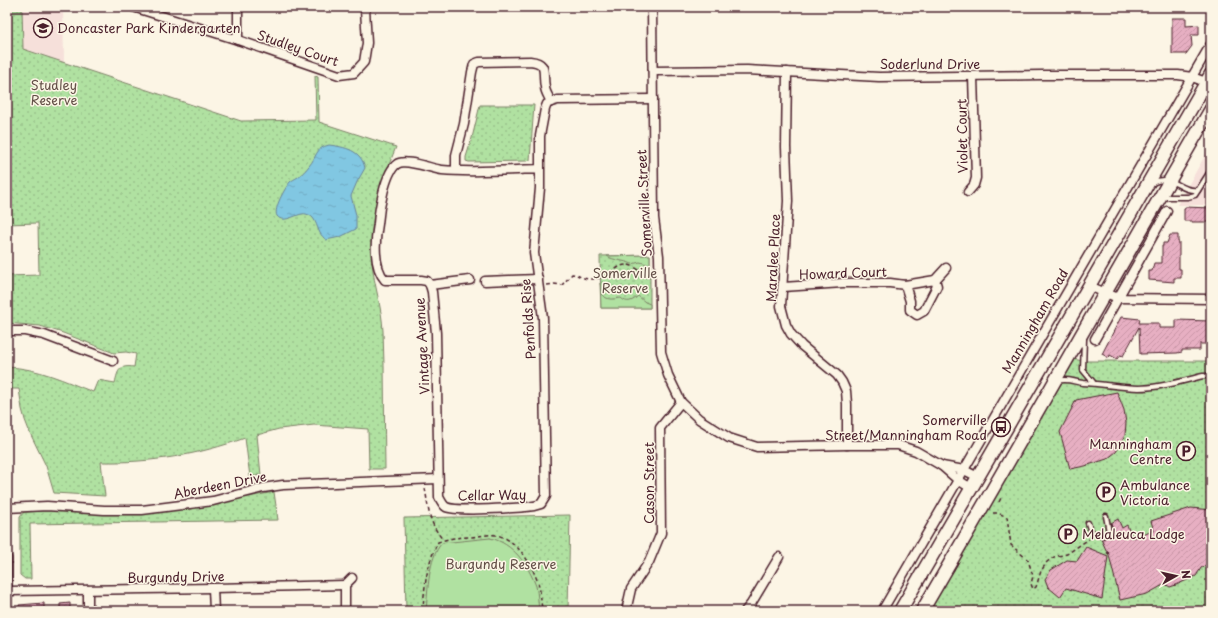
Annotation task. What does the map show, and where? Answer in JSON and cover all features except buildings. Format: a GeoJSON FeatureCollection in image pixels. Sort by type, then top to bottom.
{"type":"FeatureCollection","features":[{"type":"Feature","properties":{"kind":"main road"},"geometry":{"type":"LineString","coordinates":[[900,611],[1090,286],[1209,78]]}},
{"type":"Feature","properties":{"kind":"main road"},"geometry":{"type":"LineString","coordinates":[[922,611],[994,500],[995,487],[1211,109]]}},
{"type":"Feature","properties":{"kind":"main road"},"geometry":{"type":"LineString","coordinates":[[978,477],[995,487]]}},
{"type":"Feature","properties":{"kind":"main road"},"geometry":{"type":"LineString","coordinates":[[971,488],[994,500]]}},
{"type":"Feature","properties":{"kind":"street","name":"Studley Court"},"geometry":{"type":"LineString","coordinates":[[133,7],[238,40],[339,75],[354,73],[364,62],[366,43],[365,8]]}},
{"type":"Feature","properties":{"kind":"street"},"geometry":{"type":"LineString","coordinates":[[238,7],[238,40]]}},
{"type":"Feature","properties":{"kind":"street","name":"Somerville Street"},"geometry":{"type":"LineString","coordinates":[[652,7],[654,218],[659,256],[661,352],[668,375],[681,402],[699,419],[729,438],[757,447],[898,445],[916,451],[942,466],[958,480],[971,488]]}},
{"type":"Feature","properties":{"kind":"street","name":"Manningham Road"},"geometry":{"type":"LineString","coordinates":[[882,611],[1211,44]]}},
{"type":"Feature","properties":{"kind":"street"},"geometry":{"type":"LineString","coordinates":[[456,170],[456,155],[464,124],[472,72],[474,64],[479,62],[539,62],[542,64],[544,69],[545,88],[551,102],[558,100],[653,99]]}},
{"type":"Feature","properties":{"kind":"street","name":"Soderlund Drive"},"geometry":{"type":"LineString","coordinates":[[653,71],[747,70],[879,77],[1157,75],[1209,78]]}},
{"type":"Feature","properties":{"kind":"street","name":"Maralee Place"},"geometry":{"type":"LineString","coordinates":[[787,72],[786,147],[788,201],[781,306],[786,325],[791,334],[802,346],[837,375],[846,391],[847,445]]}},
{"type":"Feature","properties":{"kind":"street","name":"Violet Court"},"geometry":{"type":"LineString","coordinates":[[968,192],[974,185],[976,178],[973,76]]}},
{"type":"Feature","properties":{"kind":"street","name":"Penfolds Rise"},"geometry":{"type":"LineString","coordinates":[[544,500],[546,491],[543,318],[534,253],[540,188],[540,136],[545,109],[547,104],[551,102]]}},
{"type":"Feature","properties":{"kind":"street","name":"Vintage Avenue"},"geometry":{"type":"LineString","coordinates":[[438,479],[436,333],[432,292],[430,285],[421,280],[385,280],[380,274],[377,260],[376,234],[385,187],[391,172],[397,164],[404,162],[442,170],[540,169]]}},
{"type":"Feature","properties":{"kind":"street"},"geometry":{"type":"LineString","coordinates":[[1096,339],[1166,211]]}},
{"type":"Feature","properties":{"kind":"street","name":"Howard Court"},"geometry":{"type":"LineString","coordinates":[[782,287],[843,283],[890,283],[905,285],[935,280],[946,268]]}},
{"type":"Feature","properties":{"kind":"street"},"geometry":{"type":"LineString","coordinates":[[430,285],[470,280]]}},
{"type":"Feature","properties":{"kind":"street","name":"Howard Court"},"geometry":{"type":"LineString","coordinates":[[905,285],[910,301],[910,310],[917,315],[924,311],[937,286],[935,280]]}},
{"type":"Feature","properties":{"kind":"street"},"geometry":{"type":"LineString","coordinates":[[485,281],[538,282]]}},
{"type":"Feature","properties":{"kind":"street"},"geometry":{"type":"LineString","coordinates":[[1090,286],[1118,298],[1211,299]]}},
{"type":"Feature","properties":{"kind":"street"},"geometry":{"type":"LineString","coordinates":[[7,331],[33,332],[44,335],[112,361]]}},
{"type":"Feature","properties":{"kind":"street","name":"Cason Street"},"geometry":{"type":"LineString","coordinates":[[626,611],[631,589],[649,562],[661,533],[660,428],[681,402]]}},
{"type":"Feature","properties":{"kind":"street","name":"Somerville Street"},"geometry":{"type":"LineString","coordinates":[[942,466],[964,470],[978,477]]}},
{"type":"Feature","properties":{"kind":"street","name":"Cellar Way"},"geometry":{"type":"LineString","coordinates":[[438,479],[439,497],[446,506],[452,508],[526,507],[540,504],[544,500]]}},
{"type":"Feature","properties":{"kind":"street","name":"Aberdeen Drive"},"geometry":{"type":"LineString","coordinates":[[7,508],[47,506],[104,510],[142,510],[213,501],[263,488],[283,485],[438,479]]}},
{"type":"Feature","properties":{"kind":"street"},"geometry":{"type":"LineString","coordinates":[[745,611],[751,604],[779,557]]}},
{"type":"Feature","properties":{"kind":"street"},"geometry":{"type":"LineString","coordinates":[[7,558],[7,609]]}},
{"type":"Feature","properties":{"kind":"street"},"geometry":{"type":"LineString","coordinates":[[345,611],[345,585],[352,578]]}},
{"type":"Feature","properties":{"kind":"street","name":"Burgundy Drive"},"geometry":{"type":"LineString","coordinates":[[8,591],[345,585]]}},
{"type":"Feature","properties":{"kind":"street"},"geometry":{"type":"LineString","coordinates":[[213,588],[214,611]]}},
{"type":"Feature","properties":{"kind":"street"},"geometry":{"type":"LineString","coordinates":[[88,590],[88,611]]}},
{"type":"Feature","properties":{"kind":"lane"},"geometry":{"type":"LineString","coordinates":[[1158,202],[1165,197],[1195,195],[1211,170]]}},
{"type":"Feature","properties":{"kind":"lane"},"geometry":{"type":"LineString","coordinates":[[1148,185],[1159,180],[1170,180],[1188,190],[1198,190]]}},
{"type":"Feature","properties":{"kind":"lane"},"geometry":{"type":"LineString","coordinates":[[1084,330],[1083,370],[1093,382]]}},
{"type":"Feature","properties":{"kind":"lane"},"geometry":{"type":"LineString","coordinates":[[1054,384],[1064,380],[1082,383],[1093,382],[1136,388],[1149,388],[1203,376],[1211,376]]}},
{"type":"Feature","properties":{"kind":"lane"},"geometry":{"type":"LineString","coordinates":[[1088,523],[1091,532],[1102,536],[1109,532],[1106,516]]}},
{"type":"Feature","properties":{"kind":"path"},"geometry":{"type":"LineString","coordinates":[[538,282],[562,285],[572,274],[583,278],[603,277],[619,267],[626,265],[634,267],[645,276],[660,278]]}},
{"type":"Feature","properties":{"kind":"path"},"geometry":{"type":"LineString","coordinates":[[423,480],[430,520],[443,540]]}},
{"type":"Feature","properties":{"kind":"path"},"geometry":{"type":"LineString","coordinates":[[994,500],[1002,498]]}},
{"type":"Feature","properties":{"kind":"path"},"geometry":{"type":"LineString","coordinates":[[993,513],[998,513],[1007,517],[1011,545],[1018,553],[1028,560],[1033,576],[1031,584],[1033,589],[1036,587],[1041,571],[1047,562],[1054,557],[1067,554],[1089,538],[1091,532]]}},
{"type":"Feature","properties":{"kind":"path"},"geometry":{"type":"LineString","coordinates":[[423,611],[432,554],[438,542],[450,538],[496,535],[508,540],[518,548],[526,558],[535,575],[539,588],[542,611]]}},
{"type":"Feature","properties":{"kind":"shaded area","name":"Doncaster Park Kindergarten"},"geometry":{"type":"Polygon","coordinates":[[[22,7],[63,7],[64,63],[22,49],[22,7]]]}},
{"type":"Feature","properties":{"kind":"shaded area"},"geometry":{"type":"Polygon","coordinates":[[[1211,145],[1211,205],[1177,205],[1211,145]]]}},
{"type":"Feature","properties":{"kind":"green space","name":"Studley Reserve"},"geometry":{"type":"Polygon","coordinates":[[[7,7],[22,7],[23,49],[241,121],[316,120],[315,76],[318,77],[319,122],[396,147],[376,203],[371,246],[373,271],[383,331],[385,469],[369,469],[368,429],[314,425],[279,429],[257,435],[261,475],[250,477],[245,438],[210,449],[174,457],[138,461],[101,462],[105,496],[54,493],[46,466],[25,420],[19,389],[7,389],[7,367],[40,372],[93,392],[98,380],[115,383],[120,369],[125,367],[134,367],[136,354],[126,352],[114,353],[63,333],[40,326],[7,323],[7,276],[39,275],[38,223],[7,224],[7,7]]]}},
{"type":"Feature","properties":{"kind":"green space"},"geometry":{"type":"Polygon","coordinates":[[[480,105],[534,105],[530,160],[466,161],[480,105]]]}},
{"type":"Feature","properties":{"kind":"green space","name":"Somerville Reserve"},"geometry":{"type":"Polygon","coordinates":[[[650,255],[650,308],[601,308],[600,256],[650,255]]]}},
{"type":"Feature","properties":{"kind":"green space"},"geometry":{"type":"Polygon","coordinates":[[[650,255],[650,265],[640,262],[632,264],[607,256],[650,255]]]}},
{"type":"Feature","properties":{"kind":"green space"},"geometry":{"type":"Polygon","coordinates":[[[600,283],[602,294],[606,298],[621,298],[628,301],[638,296],[650,304],[650,308],[601,308],[600,283]]]}},
{"type":"Feature","properties":{"kind":"green space","name":"Manningham Centre"},"geometry":{"type":"Polygon","coordinates":[[[1068,358],[1083,361],[1211,361],[1211,611],[927,611],[1068,358]]]}},
{"type":"Feature","properties":{"kind":"green space"},"geometry":{"type":"Polygon","coordinates":[[[274,492],[278,520],[30,524],[31,579],[25,579],[20,575],[20,517],[24,512],[154,512],[197,507],[274,492]]]}},
{"type":"Feature","properties":{"kind":"green space","name":"Burgundy Reserve"},"geometry":{"type":"Polygon","coordinates":[[[570,515],[568,611],[406,611],[404,518],[570,515]]]}},
{"type":"Feature","properties":{"kind":"green space"},"geometry":{"type":"Polygon","coordinates":[[[490,538],[513,550],[529,570],[536,586],[539,611],[426,611],[431,566],[437,549],[442,543],[490,538]]]}},
{"type":"Feature","properties":{"kind":"water"},"geometry":{"type":"Polygon","coordinates":[[[329,145],[352,150],[360,157],[365,168],[351,196],[356,215],[356,229],[340,237],[326,240],[320,233],[314,219],[309,215],[303,214],[283,219],[277,216],[276,213],[280,199],[290,182],[298,177],[312,163],[321,148],[329,145]]]}},
{"type":"Feature","properties":{"kind":"place","name":"Doncaster Park Kindergarten"},"geometry":{"type":"Point","coordinates":[43,28]}},
{"type":"Feature","properties":{"kind":"place","name":"Somerville Street/Manningham Road"},"geometry":{"type":"Point","coordinates":[1001,427]}},
{"type":"Feature","properties":{"kind":"place","name":"Manningham Centre"},"geometry":{"type":"Point","coordinates":[1186,451]}},
{"type":"Feature","properties":{"kind":"place","name":"Ambulance Victoria"},"geometry":{"type":"Point","coordinates":[1106,492]}},
{"type":"Feature","properties":{"kind":"place","name":"Melaleuca Lodge"},"geometry":{"type":"Point","coordinates":[1068,534]}}]}
